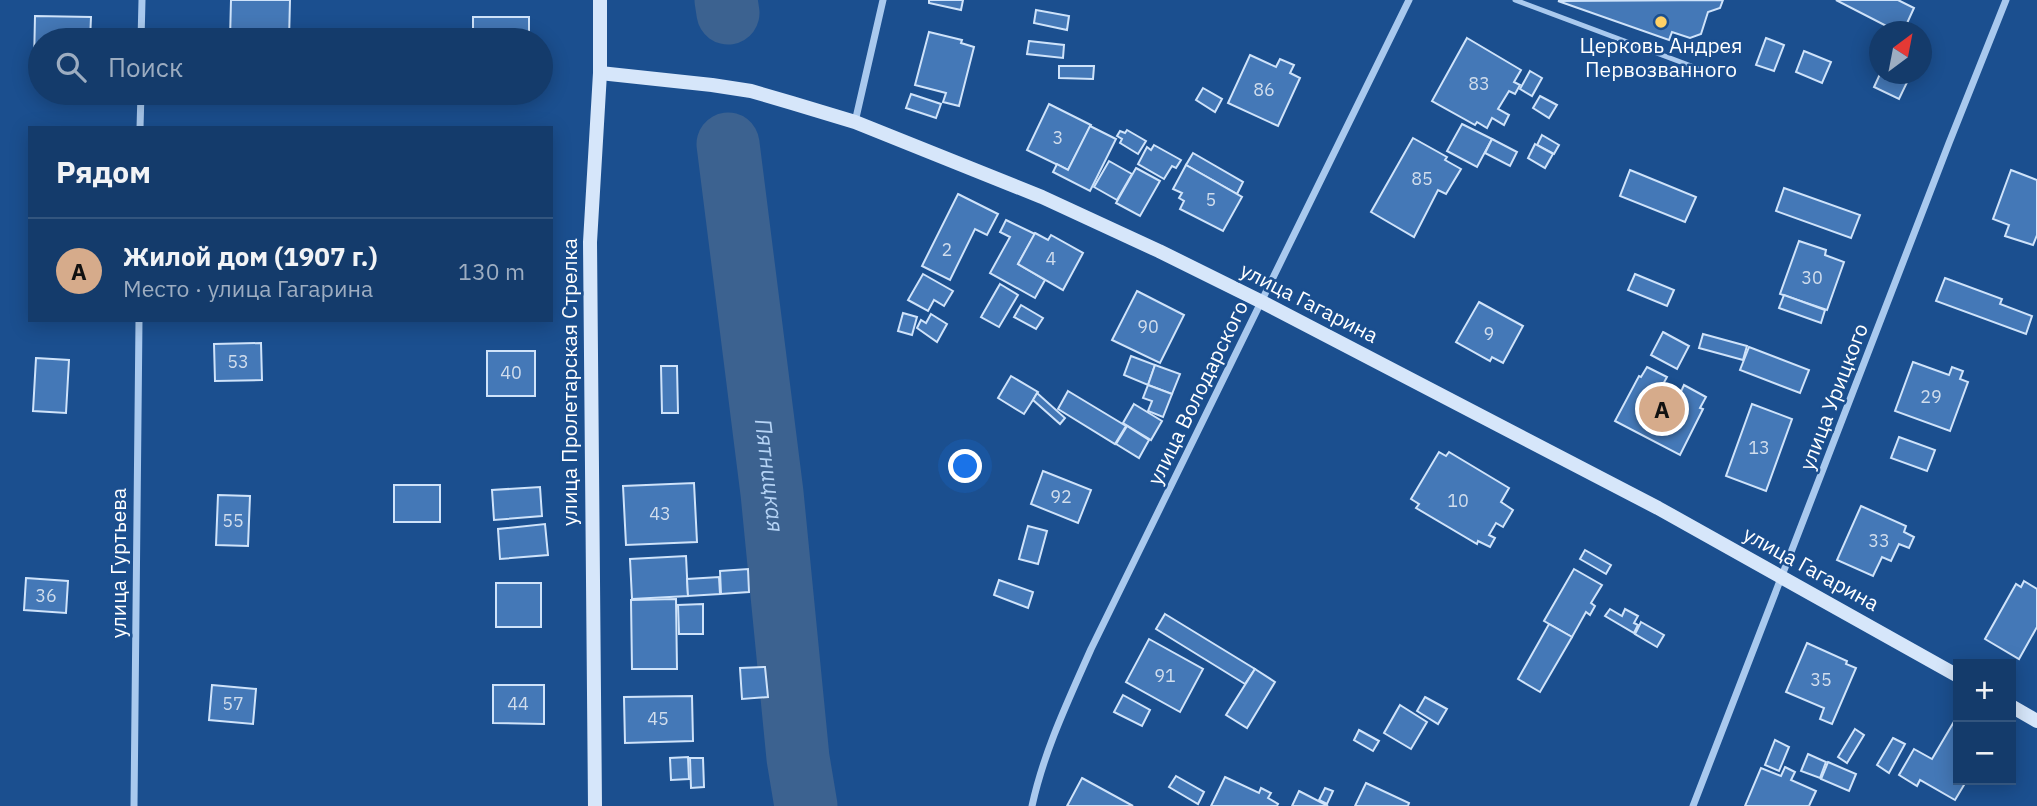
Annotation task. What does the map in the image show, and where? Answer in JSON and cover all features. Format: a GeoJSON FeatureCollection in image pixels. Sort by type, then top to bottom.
{"type":"FeatureCollection","features":[{"type":"Feature","properties":{"kind":"main road","name":"улица Пролетарская Стрелка"},"geometry":{"type":"LineString","coordinates":[[595,806],[590,242],[600,73],[600,0]]}},
{"type":"Feature","properties":{"kind":"main road","name":"улица Гагарина"},"geometry":{"type":"LineString","coordinates":[[600,73],[751,91],[855,122],[1042,197],[1262,302],[1658,508],[1953,674]]}},
{"type":"Feature","properties":{"kind":"main road"},"geometry":{"type":"LineString","coordinates":[[2016,709],[2037,721]]}},
{"type":"Feature","properties":{"kind":"street"},"geometry":{"type":"LineString","coordinates":[[141,28],[142,0]]}},
{"type":"Feature","properties":{"kind":"street"},"geometry":{"type":"LineString","coordinates":[[855,122],[883,0]]}},
{"type":"Feature","properties":{"kind":"street","name":"улица Володарского"},"geometry":{"type":"LineString","coordinates":[[1032,806],[1039,773],[1086,660],[1409,0]]}},
{"type":"Feature","properties":{"kind":"street","name":"улица Урицкого"},"geometry":{"type":"LineString","coordinates":[[1693,806],[2006,0]]}},
{"type":"Feature","properties":{"kind":"street"},"geometry":{"type":"LineString","coordinates":[[141,105],[141,126]]}},
{"type":"Feature","properties":{"kind":"street","name":"улица Гуртьева"},"geometry":{"type":"LineString","coordinates":[[134,806],[139,322]]}},
{"type":"Feature","properties":{"kind":"lane"},"geometry":{"type":"LineString","coordinates":[[1515,0],[1702,70]]}},
{"type":"Feature","properties":{"kind":"building"},"geometry":{"type":"Polygon","coordinates":[[[231,0],[290,0],[289,28],[230,28],[231,0]]]}},
{"type":"Feature","properties":{"kind":"building"},"geometry":{"type":"Polygon","coordinates":[[[929,0],[963,0],[961,10],[929,3],[929,0]]]}},
{"type":"Feature","properties":{"kind":"building","name":"Церковь Андрея Первозванного"},"geometry":{"type":"Polygon","coordinates":[[[1723,0],[1720,8],[1708,12],[1701,34],[1690,38],[1672,32],[1669,40],[1558,1],[1723,0]]]}},
{"type":"Feature","properties":{"kind":"building"},"geometry":{"type":"Polygon","coordinates":[[[1836,0],[1898,0],[1914,8],[1908,21],[1877,21],[1836,0]]]}},
{"type":"Feature","properties":{"kind":"building"},"geometry":{"type":"Polygon","coordinates":[[[1036,10],[1069,16],[1067,30],[1034,23],[1036,10]]]}},
{"type":"Feature","properties":{"kind":"building"},"geometry":{"type":"Polygon","coordinates":[[[35,16],[91,17],[91,28],[35,28],[35,16]]]}},
{"type":"Feature","properties":{"kind":"building"},"geometry":{"type":"Polygon","coordinates":[[[473,17],[529,17],[529,28],[473,28],[473,17]]]}},
{"type":"Feature","properties":{"kind":"building"},"geometry":{"type":"Polygon","coordinates":[[[929,32],[962,40],[961,43],[974,47],[959,106],[943,102],[946,93],[915,85],[929,32]]]}},
{"type":"Feature","properties":{"kind":"building"},"geometry":{"type":"Polygon","coordinates":[[[1467,38],[1521,70],[1514,82],[1520,85],[1515,94],[1509,91],[1498,109],[1509,115],[1504,125],[1492,118],[1487,128],[1477,122],[1475,125],[1432,101],[1467,38]]]}},
{"type":"Feature","properties":{"kind":"building"},"geometry":{"type":"Polygon","coordinates":[[[1766,38],[1784,45],[1774,71],[1756,65],[1766,38]]]}},
{"type":"Feature","properties":{"kind":"building"},"geometry":{"type":"Polygon","coordinates":[[[1029,41],[1064,45],[1063,58],[1027,54],[1029,41]]]}},
{"type":"Feature","properties":{"kind":"building"},"geometry":{"type":"Polygon","coordinates":[[[1804,51],[1831,62],[1822,83],[1796,72],[1804,51]]]}},
{"type":"Feature","properties":{"kind":"building"},"geometry":{"type":"Polygon","coordinates":[[[1250,55],[1276,67],[1280,59],[1294,65],[1290,73],[1300,78],[1278,126],[1228,103],[1250,55]]]}},
{"type":"Feature","properties":{"kind":"building"},"geometry":{"type":"Polygon","coordinates":[[[1059,66],[1094,66],[1093,79],[1059,78],[1059,66]]]}},
{"type":"Feature","properties":{"kind":"building"},"geometry":{"type":"Polygon","coordinates":[[[1530,71],[1542,78],[1532,96],[1520,89],[1530,71]]]}},
{"type":"Feature","properties":{"kind":"building"},"geometry":{"type":"Polygon","coordinates":[[[1875,84],[1906,84],[1899,99],[1874,87],[1875,84]]]}},
{"type":"Feature","properties":{"kind":"building"},"geometry":{"type":"Polygon","coordinates":[[[1203,88],[1222,99],[1215,112],[1196,100],[1203,88]]]}},
{"type":"Feature","properties":{"kind":"building"},"geometry":{"type":"Polygon","coordinates":[[[911,94],[941,104],[936,118],[906,108],[911,94]]]}},
{"type":"Feature","properties":{"kind":"building"},"geometry":{"type":"Polygon","coordinates":[[[1540,96],[1557,105],[1549,118],[1533,108],[1540,96]]]}},
{"type":"Feature","properties":{"kind":"building"},"geometry":{"type":"Polygon","coordinates":[[[1049,104],[1091,125],[1068,170],[1027,150],[1049,104]]]}},
{"type":"Feature","properties":{"kind":"building"},"geometry":{"type":"Polygon","coordinates":[[[1462,124],[1492,139],[1477,167],[1447,151],[1462,124]]]}},
{"type":"Feature","properties":{"kind":"building"},"geometry":{"type":"Polygon","coordinates":[[[1090,126],[1116,139],[1090,191],[1053,172],[1057,164],[1068,170],[1090,126]]]}},
{"type":"Feature","properties":{"kind":"building"},"geometry":{"type":"Polygon","coordinates":[[[1127,130],[1146,141],[1138,154],[1120,143],[1122,139],[1117,136],[1120,131],[1125,133],[1127,130]]]}},
{"type":"Feature","properties":{"kind":"building"},"geometry":{"type":"Polygon","coordinates":[[[1542,135],[1559,145],[1554,154],[1537,145],[1542,135]]]}},
{"type":"Feature","properties":{"kind":"building"},"geometry":{"type":"Polygon","coordinates":[[[1413,138],[1447,157],[1445,160],[1461,169],[1446,194],[1438,190],[1414,237],[1371,212],[1413,138]]]}},
{"type":"Feature","properties":{"kind":"building"},"geometry":{"type":"Polygon","coordinates":[[[1492,139],[1517,152],[1510,166],[1485,153],[1492,139]]]}},
{"type":"Feature","properties":{"kind":"building"},"geometry":{"type":"Polygon","coordinates":[[[1535,144],[1553,154],[1545,168],[1528,158],[1535,144]]]}},
{"type":"Feature","properties":{"kind":"building"},"geometry":{"type":"Polygon","coordinates":[[[1154,145],[1181,160],[1176,168],[1172,166],[1164,179],[1138,164],[1147,147],[1151,150],[1154,145]]]}},
{"type":"Feature","properties":{"kind":"building"},"geometry":{"type":"Polygon","coordinates":[[[1193,153],[1243,182],[1237,194],[1186,165],[1193,153]]]}},
{"type":"Feature","properties":{"kind":"building"},"geometry":{"type":"Polygon","coordinates":[[[1109,161],[1132,174],[1117,200],[1094,187],[1109,161]]]}},
{"type":"Feature","properties":{"kind":"building"},"geometry":{"type":"Polygon","coordinates":[[[1186,165],[1242,197],[1223,231],[1180,209],[1184,201],[1179,198],[1182,193],[1173,189],[1186,165]]]}},
{"type":"Feature","properties":{"kind":"building"},"geometry":{"type":"Polygon","coordinates":[[[1136,168],[1160,181],[1140,216],[1116,203],[1136,168]]]}},
{"type":"Feature","properties":{"kind":"building"},"geometry":{"type":"Polygon","coordinates":[[[1630,170],[1696,197],[1685,222],[1620,196],[1630,170]]]}},
{"type":"Feature","properties":{"kind":"building"},"geometry":{"type":"Polygon","coordinates":[[[2011,170],[2037,180],[2037,235],[2033,245],[2005,236],[2009,225],[1993,219],[2011,170]]]}},
{"type":"Feature","properties":{"kind":"building"},"geometry":{"type":"Polygon","coordinates":[[[1784,188],[1860,215],[1851,238],[1776,211],[1784,188]]]}},
{"type":"Feature","properties":{"kind":"building"},"geometry":{"type":"Polygon","coordinates":[[[958,194],[998,214],[987,235],[975,229],[950,280],[922,266],[958,194]]]}},
{"type":"Feature","properties":{"kind":"building"},"geometry":{"type":"Polygon","coordinates":[[[1006,220],[1035,234],[1018,264],[1045,280],[1035,298],[990,273],[1010,237],[1000,232],[1006,220]]]}},
{"type":"Feature","properties":{"kind":"building"},"geometry":{"type":"Polygon","coordinates":[[[1035,233],[1048,240],[1051,235],[1083,253],[1063,290],[1018,264],[1035,233]]]}},
{"type":"Feature","properties":{"kind":"building"},"geometry":{"type":"Polygon","coordinates":[[[1799,241],[1826,250],[1825,255],[1844,262],[1827,310],[1780,294],[1799,241]]]}},
{"type":"Feature","properties":{"kind":"building"},"geometry":{"type":"Polygon","coordinates":[[[923,274],[953,291],[944,306],[934,300],[928,311],[908,300],[923,274]]]}},
{"type":"Feature","properties":{"kind":"building"},"geometry":{"type":"Polygon","coordinates":[[[1635,274],[1674,290],[1667,306],[1628,290],[1635,274]]]}},
{"type":"Feature","properties":{"kind":"building"},"geometry":{"type":"Polygon","coordinates":[[[1945,278],[2002,299],[2000,304],[2032,316],[2026,334],[1936,301],[1945,278]]]}},
{"type":"Feature","properties":{"kind":"building"},"geometry":{"type":"Polygon","coordinates":[[[1000,284],[1018,295],[999,327],[981,317],[1000,284]]]}},
{"type":"Feature","properties":{"kind":"building"},"geometry":{"type":"Polygon","coordinates":[[[1137,291],[1184,315],[1160,363],[1112,340],[1137,291]]]}},
{"type":"Feature","properties":{"kind":"building"},"geometry":{"type":"Polygon","coordinates":[[[1784,295],[1825,310],[1821,323],[1779,308],[1784,295]]]}},
{"type":"Feature","properties":{"kind":"building"},"geometry":{"type":"Polygon","coordinates":[[[1479,302],[1523,326],[1503,363],[1492,357],[1490,361],[1456,342],[1479,302]]]}},
{"type":"Feature","properties":{"kind":"building"},"geometry":{"type":"Polygon","coordinates":[[[1021,305],[1043,318],[1036,329],[1014,317],[1021,305]]]}},
{"type":"Feature","properties":{"kind":"building"},"geometry":{"type":"Polygon","coordinates":[[[903,313],[917,317],[912,335],[898,331],[903,313]]]}},
{"type":"Feature","properties":{"kind":"building"},"geometry":{"type":"Polygon","coordinates":[[[931,314],[947,324],[937,342],[917,328],[921,320],[926,323],[931,314]]]}},
{"type":"Feature","properties":{"kind":"building"},"geometry":{"type":"Polygon","coordinates":[[[1663,332],[1689,346],[1677,369],[1651,355],[1663,332]]]}},
{"type":"Feature","properties":{"kind":"building"},"geometry":{"type":"Polygon","coordinates":[[[1703,334],[1747,346],[1743,360],[1699,348],[1703,334]]]}},
{"type":"Feature","properties":{"kind":"building"},"geometry":{"type":"Polygon","coordinates":[[[261,343],[262,380],[215,381],[214,344],[261,343]]]}},
{"type":"Feature","properties":{"kind":"building"},"geometry":{"type":"Polygon","coordinates":[[[1749,347],[1809,370],[1800,393],[1740,370],[1749,347]]]}},
{"type":"Feature","properties":{"kind":"building"},"geometry":{"type":"Polygon","coordinates":[[[487,351],[535,351],[535,396],[487,396],[487,351]]]}},
{"type":"Feature","properties":{"kind":"building"},"geometry":{"type":"Polygon","coordinates":[[[1131,356],[1155,365],[1148,385],[1124,375],[1131,356]]]}},
{"type":"Feature","properties":{"kind":"building"},"geometry":{"type":"Polygon","coordinates":[[[36,358],[69,360],[66,413],[33,411],[36,358]]]}},
{"type":"Feature","properties":{"kind":"building"},"geometry":{"type":"Polygon","coordinates":[[[1913,362],[1949,375],[1952,367],[1963,371],[1960,379],[1968,382],[1950,431],[1895,411],[1913,362]]]}},
{"type":"Feature","properties":{"kind":"building"},"geometry":{"type":"Polygon","coordinates":[[[1155,365],[1180,374],[1172,394],[1148,385],[1155,365]]]}},
{"type":"Feature","properties":{"kind":"building"},"geometry":{"type":"Polygon","coordinates":[[[661,366],[677,366],[678,413],[662,413],[661,366]]]}},
{"type":"Feature","properties":{"kind":"building"},"geometry":{"type":"Polygon","coordinates":[[[1647,367],[1667,377],[1661,388],[1679,396],[1684,385],[1706,397],[1700,408],[1703,409],[1680,455],[1615,421],[1639,376],[1641,377],[1647,367]]]}},
{"type":"Feature","properties":{"kind":"building"},"geometry":{"type":"Polygon","coordinates":[[[1011,376],[1038,392],[1024,414],[998,398],[1011,376]]]}},
{"type":"Feature","properties":{"kind":"building"},"geometry":{"type":"Polygon","coordinates":[[[1148,385],[1172,394],[1163,417],[1148,411],[1152,401],[1143,398],[1148,385]]]}},
{"type":"Feature","properties":{"kind":"building"},"geometry":{"type":"Polygon","coordinates":[[[1068,391],[1126,426],[1115,444],[1058,409],[1068,391]]]}},
{"type":"Feature","properties":{"kind":"building"},"geometry":{"type":"Polygon","coordinates":[[[1037,393],[1065,418],[1060,424],[1033,400],[1037,393]]]}},
{"type":"Feature","properties":{"kind":"building"},"geometry":{"type":"Polygon","coordinates":[[[1134,404],[1162,421],[1151,440],[1123,423],[1134,404]]]}},
{"type":"Feature","properties":{"kind":"building"},"geometry":{"type":"Polygon","coordinates":[[[1752,404],[1792,419],[1766,491],[1726,476],[1752,404]]]}},
{"type":"Feature","properties":{"kind":"building"},"geometry":{"type":"Polygon","coordinates":[[[1127,426],[1149,440],[1139,458],[1116,444],[1127,426]]]}},
{"type":"Feature","properties":{"kind":"building"},"geometry":{"type":"Polygon","coordinates":[[[1899,437],[1935,450],[1927,471],[1891,458],[1899,437]]]}},
{"type":"Feature","properties":{"kind":"building"},"geometry":{"type":"Polygon","coordinates":[[[1439,452],[1446,456],[1449,452],[1509,488],[1501,502],[1513,510],[1503,527],[1496,523],[1489,535],[1495,538],[1490,547],[1478,541],[1477,544],[1416,508],[1419,504],[1411,499],[1439,452]]]}},
{"type":"Feature","properties":{"kind":"building"},"geometry":{"type":"Polygon","coordinates":[[[1043,471],[1091,490],[1078,523],[1031,504],[1043,471]]]}},
{"type":"Feature","properties":{"kind":"building"},"geometry":{"type":"Polygon","coordinates":[[[694,483],[697,542],[626,545],[623,486],[694,483]]]}},
{"type":"Feature","properties":{"kind":"building"},"geometry":{"type":"Polygon","coordinates":[[[394,485],[440,485],[440,522],[394,522],[394,485]]]}},
{"type":"Feature","properties":{"kind":"building"},"geometry":{"type":"Polygon","coordinates":[[[540,487],[542,516],[494,520],[492,490],[540,487]]]}},
{"type":"Feature","properties":{"kind":"building"},"geometry":{"type":"Polygon","coordinates":[[[218,495],[250,496],[248,546],[216,545],[218,495]]]}},
{"type":"Feature","properties":{"kind":"building"},"geometry":{"type":"Polygon","coordinates":[[[1861,506],[1906,526],[1904,532],[1914,537],[1909,548],[1899,544],[1891,561],[1882,557],[1873,576],[1837,560],[1861,506]]]}},
{"type":"Feature","properties":{"kind":"building"},"geometry":{"type":"Polygon","coordinates":[[[545,524],[548,555],[500,559],[498,529],[545,524]]]}},
{"type":"Feature","properties":{"kind":"building"},"geometry":{"type":"Polygon","coordinates":[[[1028,526],[1047,531],[1038,564],[1019,559],[1028,526]]]}},
{"type":"Feature","properties":{"kind":"building"},"geometry":{"type":"Polygon","coordinates":[[[1585,550],[1611,565],[1606,574],[1580,559],[1585,550]]]}},
{"type":"Feature","properties":{"kind":"building"},"geometry":{"type":"Polygon","coordinates":[[[686,556],[688,596],[632,599],[630,559],[686,556]]]}},
{"type":"Feature","properties":{"kind":"building"},"geometry":{"type":"Polygon","coordinates":[[[748,569],[749,592],[721,594],[720,571],[748,569]]]}},
{"type":"Feature","properties":{"kind":"building"},"geometry":{"type":"Polygon","coordinates":[[[1574,569],[1602,585],[1591,603],[1595,606],[1590,615],[1586,612],[1572,637],[1544,621],[1574,569]]]}},
{"type":"Feature","properties":{"kind":"building"},"geometry":{"type":"Polygon","coordinates":[[[719,577],[720,594],[688,596],[687,579],[719,577]]]}},
{"type":"Feature","properties":{"kind":"building"},"geometry":{"type":"Polygon","coordinates":[[[26,578],[68,581],[66,613],[24,610],[26,578]]]}},
{"type":"Feature","properties":{"kind":"building"},"geometry":{"type":"Polygon","coordinates":[[[999,580],[1033,592],[1028,608],[994,595],[999,580]]]}},
{"type":"Feature","properties":{"kind":"building"},"geometry":{"type":"Polygon","coordinates":[[[2024,581],[2037,589],[2037,627],[2019,659],[1985,639],[2016,584],[2021,587],[2024,581]]]}},
{"type":"Feature","properties":{"kind":"building"},"geometry":{"type":"Polygon","coordinates":[[[496,583],[541,583],[541,627],[496,627],[496,583]]]}},
{"type":"Feature","properties":{"kind":"building"},"geometry":{"type":"Polygon","coordinates":[[[676,599],[677,669],[632,669],[631,600],[676,599]]]}},
{"type":"Feature","properties":{"kind":"building"},"geometry":{"type":"Polygon","coordinates":[[[703,604],[703,634],[679,634],[678,605],[703,604]]]}},
{"type":"Feature","properties":{"kind":"building"},"geometry":{"type":"Polygon","coordinates":[[[1610,609],[1622,616],[1625,609],[1638,616],[1634,623],[1638,625],[1634,633],[1605,616],[1610,609]]]}},
{"type":"Feature","properties":{"kind":"building"},"geometry":{"type":"Polygon","coordinates":[[[1165,614],[1255,669],[1245,684],[1156,629],[1165,614]]]}},
{"type":"Feature","properties":{"kind":"building"},"geometry":{"type":"Polygon","coordinates":[[[1641,622],[1664,635],[1657,647],[1635,634],[1641,622]]]}},
{"type":"Feature","properties":{"kind":"building"},"geometry":{"type":"Polygon","coordinates":[[[1549,624],[1572,637],[1540,692],[1518,679],[1549,624]]]}},
{"type":"Feature","properties":{"kind":"building"},"geometry":{"type":"Polygon","coordinates":[[[1149,639],[1203,669],[1180,712],[1126,682],[1149,639]]]}},
{"type":"Feature","properties":{"kind":"building"},"geometry":{"type":"Polygon","coordinates":[[[1807,643],[1847,661],[1846,664],[1856,668],[1832,724],[1820,719],[1824,708],[1786,692],[1807,643]]]}},
{"type":"Feature","properties":{"kind":"building"},"geometry":{"type":"Polygon","coordinates":[[[765,667],[768,697],[742,699],[740,668],[765,667]]]}},
{"type":"Feature","properties":{"kind":"building"},"geometry":{"type":"Polygon","coordinates":[[[1255,669],[1275,682],[1247,728],[1226,715],[1255,669]]]}},
{"type":"Feature","properties":{"kind":"building"},"geometry":{"type":"Polygon","coordinates":[[[212,685],[256,689],[253,724],[209,720],[212,685]]]}},
{"type":"Feature","properties":{"kind":"building"},"geometry":{"type":"Polygon","coordinates":[[[493,685],[544,685],[544,724],[493,723],[493,685]]]}},
{"type":"Feature","properties":{"kind":"building"},"geometry":{"type":"Polygon","coordinates":[[[1123,695],[1150,710],[1142,726],[1114,712],[1123,695]]]}},
{"type":"Feature","properties":{"kind":"building"},"geometry":{"type":"Polygon","coordinates":[[[692,696],[693,741],[625,743],[624,697],[692,696]]]}},
{"type":"Feature","properties":{"kind":"building"},"geometry":{"type":"Polygon","coordinates":[[[1425,697],[1447,709],[1438,724],[1417,711],[1425,697]]]}},
{"type":"Feature","properties":{"kind":"building"},"geometry":{"type":"Polygon","coordinates":[[[1400,705],[1427,722],[1411,749],[1384,733],[1400,705]]]}},
{"type":"Feature","properties":{"kind":"building"},"geometry":{"type":"Polygon","coordinates":[[[1953,723],[1953,785],[1964,785],[1955,800],[1920,780],[1917,786],[1899,775],[1914,749],[1932,759],[1953,723]]]}},
{"type":"Feature","properties":{"kind":"building"},"geometry":{"type":"Polygon","coordinates":[[[1855,729],[1864,735],[1847,763],[1838,757],[1855,729]]]}},
{"type":"Feature","properties":{"kind":"building"},"geometry":{"type":"Polygon","coordinates":[[[1359,730],[1379,741],[1373,751],[1354,740],[1359,730]]]}},
{"type":"Feature","properties":{"kind":"building"},"geometry":{"type":"Polygon","coordinates":[[[1893,738],[1905,744],[1889,773],[1877,765],[1893,738]]]}},
{"type":"Feature","properties":{"kind":"building"},"geometry":{"type":"Polygon","coordinates":[[[1775,740],[1789,747],[1779,771],[1765,765],[1775,740]]]}},
{"type":"Feature","properties":{"kind":"building"},"geometry":{"type":"Polygon","coordinates":[[[1808,754],[1826,762],[1820,778],[1801,771],[1808,754]]]}},
{"type":"Feature","properties":{"kind":"building"},"geometry":{"type":"Polygon","coordinates":[[[688,757],[689,779],[671,780],[670,758],[688,757]]]}},
{"type":"Feature","properties":{"kind":"building"},"geometry":{"type":"Polygon","coordinates":[[[690,758],[703,758],[704,787],[691,788],[690,758]]]}},
{"type":"Feature","properties":{"kind":"building"},"geometry":{"type":"Polygon","coordinates":[[[1828,762],[1856,774],[1849,791],[1821,779],[1828,762]]]}},
{"type":"Feature","properties":{"kind":"building"},"geometry":{"type":"Polygon","coordinates":[[[1785,767],[1795,772],[1791,780],[1816,791],[1809,806],[1745,806],[1761,768],[1781,776],[1785,767]]]}},
{"type":"Feature","properties":{"kind":"building"},"geometry":{"type":"Polygon","coordinates":[[[1176,776],[1204,792],[1198,804],[1169,787],[1176,776]]]}},
{"type":"Feature","properties":{"kind":"building"},"geometry":{"type":"Polygon","coordinates":[[[1225,777],[1259,793],[1261,788],[1271,793],[1268,798],[1278,804],[1277,806],[1211,806],[1225,777]]]}},
{"type":"Feature","properties":{"kind":"building"},"geometry":{"type":"Polygon","coordinates":[[[1082,778],[1133,806],[1067,806],[1082,778]]]}},
{"type":"Feature","properties":{"kind":"building"},"geometry":{"type":"Polygon","coordinates":[[[1366,783],[1409,803],[1408,806],[1355,806],[1366,783]]]}},
{"type":"Feature","properties":{"kind":"building"},"geometry":{"type":"Polygon","coordinates":[[[1325,788],[1333,791],[1327,804],[1319,800],[1325,788]]]}},
{"type":"Feature","properties":{"kind":"building"},"geometry":{"type":"Polygon","coordinates":[[[1299,791],[1328,806],[1292,806],[1299,791]]]}},
{"type":"Feature","properties":{"kind":"waterway","name":"Пятницкая"},"geometry":{"type":"LineString","coordinates":[[726,0],[728,13]]}},
{"type":"Feature","properties":{"kind":"waterway","name":"Пятницкая"},"geometry":{"type":"LineString","coordinates":[[728,144],[772,493],[798,758],[806,806]]}},
{"type":"Feature","properties":{"kind":"place","name":"Церковь Андрея Первозванного"},"geometry":{"type":"Point","coordinates":[1661,22]}},
{"type":"Feature","properties":{"kind":"place","name":"Жилой дом (1907 г.)"},"geometry":{"type":"Point","coordinates":[1662,409]}}]}
